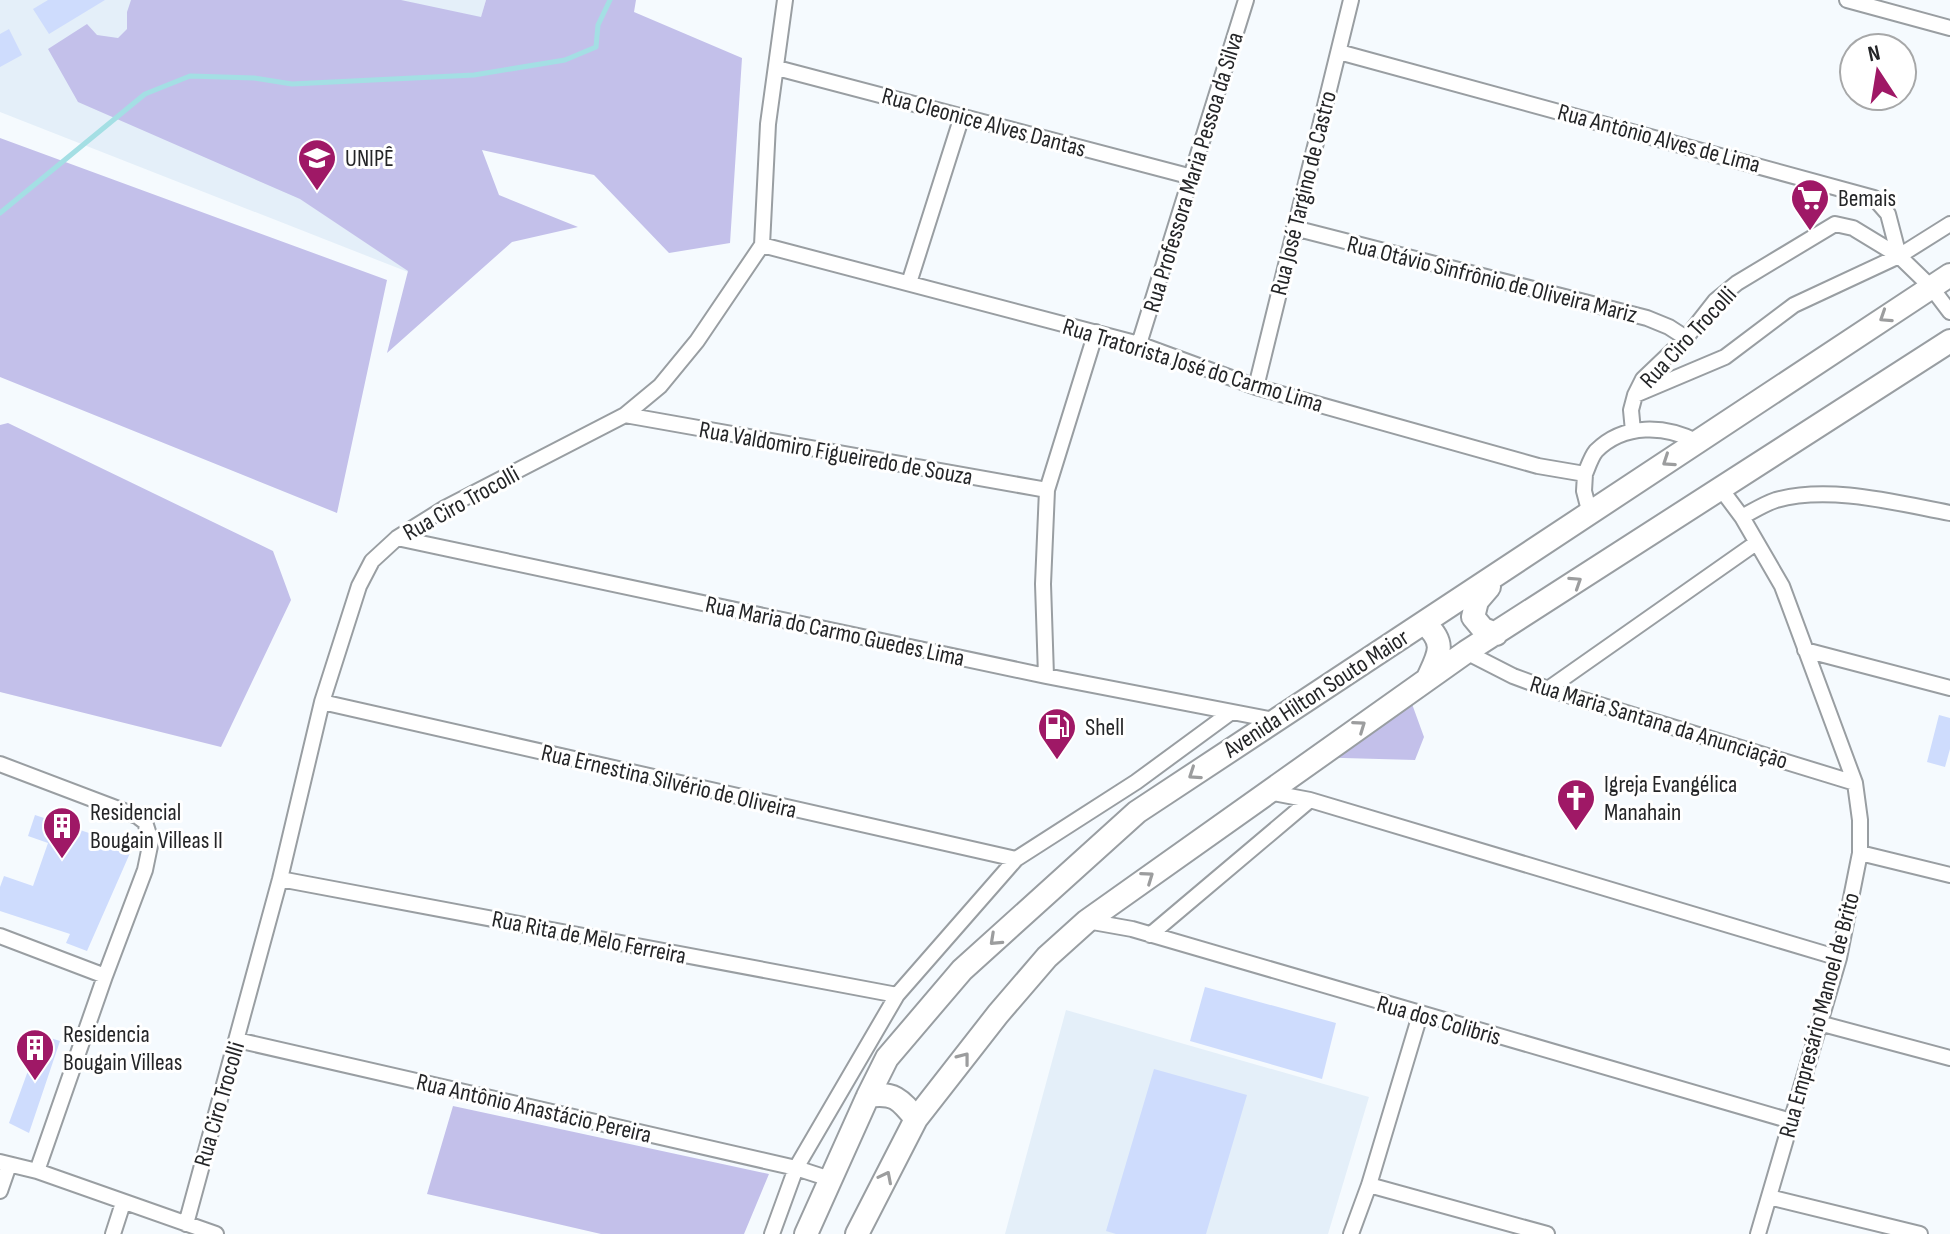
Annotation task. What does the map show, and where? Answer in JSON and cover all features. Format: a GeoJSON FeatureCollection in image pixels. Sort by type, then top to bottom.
{"type":"FeatureCollection","features":[{"type":"Feature","properties":{"kind":"main road","name":"Avenida Hilton Souto Maior"},"geometry":{"type":"LineString","coordinates":[[806,1234],[887,1058],[953,981],[1137,812],[1941,281]]}},
{"type":"Feature","properties":{"kind":"main road","name":"Avenida Hilton Souto Maior"},"geometry":{"type":"LineString","coordinates":[[857,1234],[916,1119],[1047,957],[1087,921],[1466,652],[1950,341]]}},
{"type":"Feature","properties":{"kind":"main road"},"geometry":{"type":"LineString","coordinates":[[1496,634],[1477,625],[1473,609],[1500,574]]}},
{"type":"Feature","properties":{"kind":"main road"},"geometry":{"type":"LineString","coordinates":[[1424,623],[1435,634],[1439,644],[1427,679]]}},
{"type":"Feature","properties":{"kind":"main road"},"geometry":{"type":"LineString","coordinates":[[868,1096],[890,1095],[906,1106],[916,1119]]}},
{"type":"Feature","properties":{"kind":"street"},"geometry":{"type":"LineString","coordinates":[[762,245],[768,124],[785,0]]}},
{"type":"Feature","properties":{"kind":"street","name":"Rua José Targino de Castro"},"geometry":{"type":"LineString","coordinates":[[1256,387],[1351,0]]}},
{"type":"Feature","properties":{"kind":"street"},"geometry":{"type":"LineString","coordinates":[[1847,0],[1950,28]]}},
{"type":"Feature","properties":{"kind":"street","name":"Rua Professora Maria Pessoa da Silva"},"geometry":{"type":"LineString","coordinates":[[1139,344],[1244,1]]}},
{"type":"Feature","properties":{"kind":"street","name":"Rua Antônio Alves de Lima"},"geometry":{"type":"LineString","coordinates":[[1339,52],[1874,198],[1888,214],[1899,256]]}},
{"type":"Feature","properties":{"kind":"street","name":"Rua Cleonice Alves Dantas"},"geometry":{"type":"LineString","coordinates":[[777,68],[1192,177]]}},
{"type":"Feature","properties":{"kind":"street"},"geometry":{"type":"LineString","coordinates":[[909,283],[962,116]]}},
{"type":"Feature","properties":{"kind":"street","name":"Rua Ciro Trocolli"},"geometry":{"type":"LineString","coordinates":[[1633,431],[1631,410],[1643,379],[1686,338],[1726,291],[1827,227],[1845,224],[1899,256]]}},
{"type":"Feature","properties":{"kind":"street"},"geometry":{"type":"LineString","coordinates":[[1635,395],[1725,357],[1794,305],[1899,256],[1950,224]]}},
{"type":"Feature","properties":{"kind":"street","name":"Rua Otávio Sinfrônio de Oliveira Mariz"},"geometry":{"type":"LineString","coordinates":[[1294,228],[1647,318],[1686,338]]}},
{"type":"Feature","properties":{"kind":"street","name":"Rua Ciro Trocolli"},"geometry":{"type":"LineString","coordinates":[[186,1224],[280,879],[322,702],[359,586],[372,561],[397,538],[445,508],[625,415],[660,386],[688,352],[762,245]]}},
{"type":"Feature","properties":{"kind":"street","name":"Rua Tratorista José do Carmo Lima"},"geometry":{"type":"LineString","coordinates":[[762,245],[1096,332],[1139,344],[1256,387],[1538,466],[1585,474]]}},
{"type":"Feature","properties":{"kind":"street"},"geometry":{"type":"LineString","coordinates":[[1899,256],[1941,281],[1950,312]]}},
{"type":"Feature","properties":{"kind":"street"},"geometry":{"type":"LineString","coordinates":[[1046,676],[1043,584],[1047,490],[1096,332]]}},
{"type":"Feature","properties":{"kind":"street","name":"Rua Valdomiro Figueiredo de Souza"},"geometry":{"type":"LineString","coordinates":[[625,415],[1047,490]]}},
{"type":"Feature","properties":{"kind":"street"},"geometry":{"type":"LineString","coordinates":[[1590,514],[1584,491],[1585,474],[1594,453],[1612,439],[1633,431],[1659,428],[1681,433],[1698,442]]}},
{"type":"Feature","properties":{"kind":"street","name":"Rua Empresário Manoel de Brito"},"geometry":{"type":"LineString","coordinates":[[1721,489],[1742,517],[1782,586],[1855,783],[1860,820],[1860,853],[1839,958],[1758,1234]]}},
{"type":"Feature","properties":{"kind":"street"},"geometry":{"type":"LineString","coordinates":[[1742,517],[1777,500],[1807,497],[1859,497],[1950,513]]}},
{"type":"Feature","properties":{"kind":"street","name":"Rua Maria do Carmo Guedes Lima"},"geometry":{"type":"LineString","coordinates":[[397,538],[1046,676],[1274,720]]}},
{"type":"Feature","properties":{"kind":"street"},"geometry":{"type":"LineString","coordinates":[[1548,689],[1756,543]]}},
{"type":"Feature","properties":{"kind":"street"},"geometry":{"type":"LineString","coordinates":[[1805,650],[1950,688]]}},
{"type":"Feature","properties":{"kind":"street","name":"Rua Maria Santana da Anunciação"},"geometry":{"type":"LineString","coordinates":[[1466,652],[1513,676],[1548,689],[1855,783]]}},
{"type":"Feature","properties":{"kind":"street","name":"Rua Ernestina Silvério de Oliveira"},"geometry":{"type":"LineString","coordinates":[[322,702],[1016,859]]}},
{"type":"Feature","properties":{"kind":"street","name":"Avenida Hilton Souto Maior"},"geometry":{"type":"LineString","coordinates":[[772,1234],[796,1168],[897,995],[1016,859],[1136,782],[1230,713]]}},
{"type":"Feature","properties":{"kind":"street"},"geometry":{"type":"LineString","coordinates":[[0,764],[137,816],[145,822],[151,841],[145,870],[37,1171]]}},
{"type":"Feature","properties":{"kind":"street"},"geometry":{"type":"LineString","coordinates":[[1268,792],[1310,800],[1839,958]]}},
{"type":"Feature","properties":{"kind":"street"},"geometry":{"type":"LineString","coordinates":[[1150,935],[1310,800]]}},
{"type":"Feature","properties":{"kind":"street"},"geometry":{"type":"LineString","coordinates":[[1860,853],[1950,875]]}},
{"type":"Feature","properties":{"kind":"street","name":"Rua Rita de Melo Ferreira"},"geometry":{"type":"LineString","coordinates":[[280,879],[897,995]]}},
{"type":"Feature","properties":{"kind":"street","name":"Rua dos Colibris"},"geometry":{"type":"LineString","coordinates":[[1087,921],[1150,935],[1791,1121]]}},
{"type":"Feature","properties":{"kind":"street"},"geometry":{"type":"LineString","coordinates":[[0,936],[105,976]]}},
{"type":"Feature","properties":{"kind":"street"},"geometry":{"type":"LineString","coordinates":[[1351,1234],[1369,1185],[1420,1015]]}},
{"type":"Feature","properties":{"kind":"street"},"geometry":{"type":"LineString","coordinates":[[1819,1023],[1950,1058]]}},
{"type":"Feature","properties":{"kind":"street","name":"Rua Antônio Anastácio Pereira"},"geometry":{"type":"LineString","coordinates":[[237,1040],[796,1168],[830,1179]]}},
{"type":"Feature","properties":{"kind":"street"},"geometry":{"type":"LineString","coordinates":[[0,1191],[4,1164],[37,1171],[216,1234]]}},
{"type":"Feature","properties":{"kind":"street"},"geometry":{"type":"LineString","coordinates":[[1369,1185],[1547,1234]]}},
{"type":"Feature","properties":{"kind":"street"},"geometry":{"type":"LineString","coordinates":[[1769,1197],[1920,1234]]}},
{"type":"Feature","properties":{"kind":"street"},"geometry":{"type":"LineString","coordinates":[[113,1234],[123,1203]]}},
{"type":"Feature","properties":{"kind":"shaded area","name":"UNIPÊ"},"geometry":{"type":"Polygon","coordinates":[[[0,0],[486,0],[408,272],[0,112],[0,0]]]}},
{"type":"Feature","properties":{"kind":"shaded area"},"geometry":{"type":"Polygon","coordinates":[[[131,0],[401,0],[481,17],[486,0],[636,0],[634,12],[742,58],[730,243],[669,253],[594,175],[482,150],[499,195],[578,227],[512,242],[387,353],[408,271],[300,199],[78,102],[48,49],[87,24],[97,35],[118,38],[127,29],[131,0]]]}},
{"type":"Feature","properties":{"kind":"shaded area"},"geometry":{"type":"Polygon","coordinates":[[[0,138],[387,280],[337,513],[0,377],[0,138]]]}},
{"type":"Feature","properties":{"kind":"shaded area"},"geometry":{"type":"Polygon","coordinates":[[[8,423],[273,551],[291,600],[221,747],[0,692],[0,425],[8,423]]]}},
{"type":"Feature","properties":{"kind":"shaded area"},"geometry":{"type":"Polygon","coordinates":[[[1408,693],[1424,737],[1415,760],[1307,757],[1408,693]]]}},
{"type":"Feature","properties":{"kind":"shaded area"},"geometry":{"type":"Polygon","coordinates":[[[1066,1010],[1369,1097],[1328,1234],[1005,1234],[1066,1010]]]}},
{"type":"Feature","properties":{"kind":"shaded area"},"geometry":{"type":"Polygon","coordinates":[[[453,1106],[769,1174],[744,1234],[601,1234],[427,1194],[453,1106]]]}},
{"type":"Feature","properties":{"kind":"building"},"geometry":{"type":"Polygon","coordinates":[[[48,0],[105,0],[49,34],[33,9],[48,0]]]}},
{"type":"Feature","properties":{"kind":"building"},"geometry":{"type":"Polygon","coordinates":[[[9,29],[22,55],[0,67],[0,34],[9,29]]]}},
{"type":"Feature","properties":{"kind":"building"},"geometry":{"type":"Polygon","coordinates":[[[1939,715],[1950,718],[1950,749],[1945,767],[1927,762],[1939,715]]]}},
{"type":"Feature","properties":{"kind":"building"},"geometry":{"type":"Polygon","coordinates":[[[35,815],[107,839],[108,836],[134,844],[87,951],[66,943],[70,934],[0,911],[0,887],[4,876],[33,886],[48,843],[28,836],[35,815]]]}},
{"type":"Feature","properties":{"kind":"building"},"geometry":{"type":"Polygon","coordinates":[[[1205,987],[1336,1023],[1322,1079],[1190,1041],[1205,987]]]}},
{"type":"Feature","properties":{"kind":"building","name":"Residencia Bougain Villeas"},"geometry":{"type":"Polygon","coordinates":[[[41,1035],[60,1041],[29,1133],[9,1123],[41,1035]]]}},
{"type":"Feature","properties":{"kind":"building"},"geometry":{"type":"Polygon","coordinates":[[[1154,1069],[1247,1095],[1206,1234],[1116,1234],[1106,1231],[1154,1069]]]}},
{"type":"Feature","properties":{"kind":"waterway"},"geometry":{"type":"LineString","coordinates":[[0,213],[145,94],[190,76],[254,78],[292,84],[474,75],[565,60],[596,47],[598,25],[610,0]]}},
{"type":"Feature","properties":{"kind":"place","name":"UNIPÊ"},"geometry":{"type":"Point","coordinates":[317,192]}},
{"type":"Feature","properties":{"kind":"place","name":"Bemais"},"geometry":{"type":"Point","coordinates":[1810,232]}},
{"type":"Feature","properties":{"kind":"place","name":"Shell"},"geometry":{"type":"Point","coordinates":[1057,761]}},
{"type":"Feature","properties":{"kind":"place","name":"Igreja Evangélica Manahain"},"geometry":{"type":"Point","coordinates":[1576,832]}},
{"type":"Feature","properties":{"kind":"place","name":"Residencial Bougain Villeas II"},"geometry":{"type":"Point","coordinates":[62,860]}},
{"type":"Feature","properties":{"kind":"place","name":"Residencia Bougain Villeas"},"geometry":{"type":"Point","coordinates":[35,1082]}}]}
